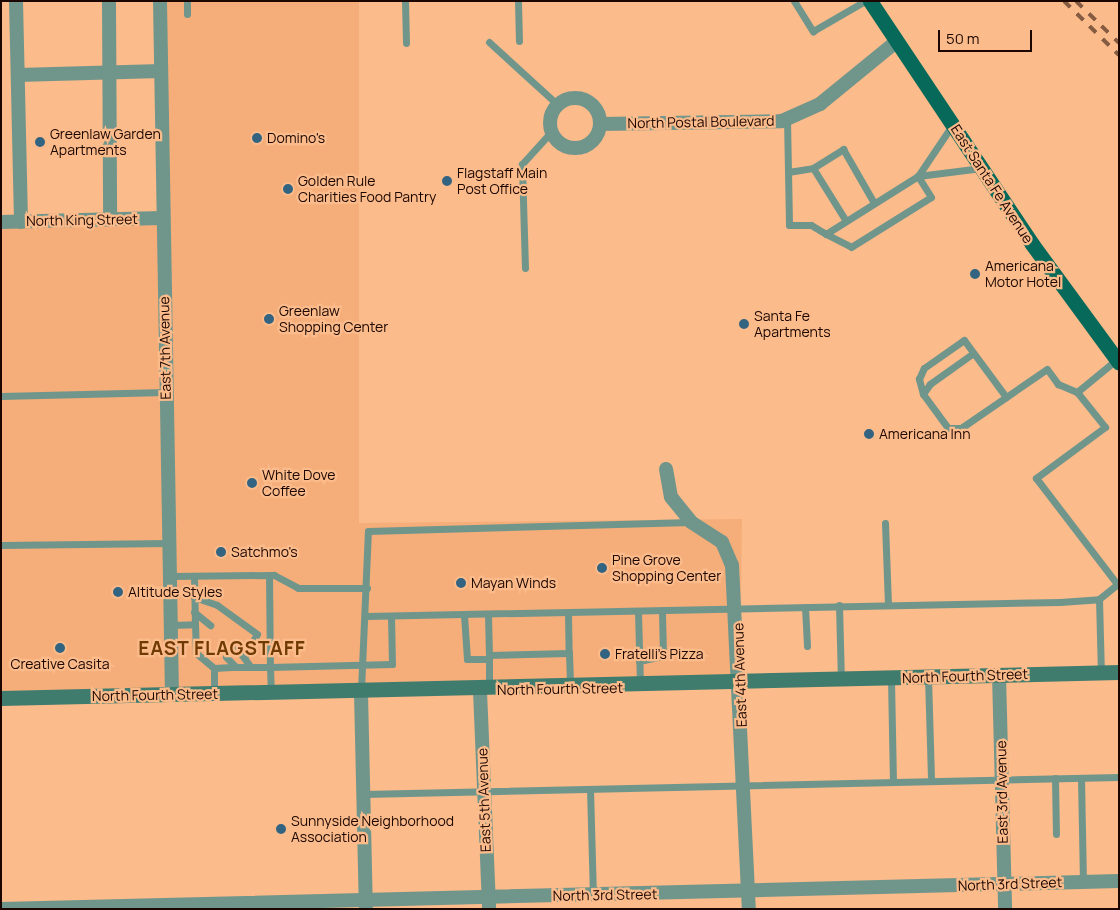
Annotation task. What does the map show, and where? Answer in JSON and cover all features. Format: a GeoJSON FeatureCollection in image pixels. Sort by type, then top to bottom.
{"type":"FeatureCollection","features":[{"type":"Feature","properties":{"kind":"main road","name":"East Santa Fe Avenue"},"geometry":{"type":"LineString","coordinates":[[870,1],[982,168],[1117,361]]}},
{"type":"Feature","properties":{"kind":"main road","name":"North Fourth Street"},"geometry":{"type":"LineString","coordinates":[[1,698],[640,687],[1119,672]]}},
{"type":"Feature","properties":{"kind":"street"},"geometry":{"type":"LineString","coordinates":[[16,1],[21,222]]}},
{"type":"Feature","properties":{"kind":"street"},"geometry":{"type":"LineString","coordinates":[[109,1],[111,72],[110,220]]}},
{"type":"Feature","properties":{"kind":"street","name":"East 7th Avenue"},"geometry":{"type":"LineString","coordinates":[[160,1],[162,218],[172,695]]}},
{"type":"Feature","properties":{"kind":"street","name":"North Postal Boulevard"},"geometry":{"type":"LineString","coordinates":[[600,124],[787,118],[820,104],[897,41]]}},
{"type":"Feature","properties":{"kind":"street"},"geometry":{"type":"LineString","coordinates":[[18,75],[160,71]]}},
{"type":"Feature","properties":{"kind":"street"},"geometry":{"type":"LineString","coordinates":[[572,97],[589,101],[600,124],[594,140],[579,148],[562,145],[551,132],[550,117],[557,104],[572,97]]}},
{"type":"Feature","properties":{"kind":"street","name":"North King Street"},"geometry":{"type":"LineString","coordinates":[[1,222],[162,218]]}},
{"type":"Feature","properties":{"kind":"street","name":"East 4th Avenue"},"geometry":{"type":"LineString","coordinates":[[666,469],[671,497],[691,522],[722,542],[732,565],[737,610],[748,909]]}},
{"type":"Feature","properties":{"kind":"street","name":"East 3rd Avenue"},"geometry":{"type":"LineString","coordinates":[[999,675],[1005,909]]}},
{"type":"Feature","properties":{"kind":"street","name":"East 5th Avenue"},"geometry":{"type":"LineString","coordinates":[[484,690],[484,792],[488,903]]}},
{"type":"Feature","properties":{"kind":"street"},"geometry":{"type":"LineString","coordinates":[[361,693],[366,904]]}},
{"type":"Feature","properties":{"kind":"street","name":"North 3rd Street"},"geometry":{"type":"LineString","coordinates":[[1,909],[488,903],[593,895],[1119,881]]}},
{"type":"Feature","properties":{"kind":"lane"},"geometry":{"type":"LineString","coordinates":[[187,1],[187,14]]}},
{"type":"Feature","properties":{"kind":"lane"},"geometry":{"type":"LineString","coordinates":[[405,1],[406,43]]}},
{"type":"Feature","properties":{"kind":"lane"},"geometry":{"type":"LineString","coordinates":[[518,1],[518,41]]}},
{"type":"Feature","properties":{"kind":"lane"},"geometry":{"type":"LineString","coordinates":[[794,1],[813,31],[865,1]]}},
{"type":"Feature","properties":{"kind":"lane"},"geometry":{"type":"LineString","coordinates":[[489,42],[557,104]]}},
{"type":"Feature","properties":{"kind":"lane"},"geometry":{"type":"LineString","coordinates":[[787,118],[789,225],[811,225],[850,248],[931,197],[918,176]]}},
{"type":"Feature","properties":{"kind":"lane"},"geometry":{"type":"LineString","coordinates":[[918,176],[953,124]]}},
{"type":"Feature","properties":{"kind":"lane"},"geometry":{"type":"LineString","coordinates":[[525,268],[522,164],[551,132]]}},
{"type":"Feature","properties":{"kind":"lane"},"geometry":{"type":"LineString","coordinates":[[788,172],[813,168],[842,149],[874,203]]}},
{"type":"Feature","properties":{"kind":"lane"},"geometry":{"type":"LineString","coordinates":[[813,168],[846,221]]}},
{"type":"Feature","properties":{"kind":"lane"},"geometry":{"type":"LineString","coordinates":[[826,234],[918,176],[982,168]]}},
{"type":"Feature","properties":{"kind":"lane"},"geometry":{"type":"LineString","coordinates":[[367,616],[662,612],[888,603],[1099,599],[1118,584],[1036,478],[1105,427],[1077,392],[1058,384],[1048,370],[961,428],[948,428],[923,394],[919,379],[924,368],[964,340],[972,354],[1006,397]]}},
{"type":"Feature","properties":{"kind":"lane"},"geometry":{"type":"LineString","coordinates":[[923,394],[930,384],[972,354]]}},
{"type":"Feature","properties":{"kind":"lane"},"geometry":{"type":"LineString","coordinates":[[1077,392],[1117,361]]}},
{"type":"Feature","properties":{"kind":"lane"},"geometry":{"type":"LineString","coordinates":[[1,396],[166,392]]}},
{"type":"Feature","properties":{"kind":"lane"},"geometry":{"type":"LineString","coordinates":[[361,693],[367,616],[366,536],[372,530],[691,522]]}},
{"type":"Feature","properties":{"kind":"lane"},"geometry":{"type":"LineString","coordinates":[[885,523],[888,603]]}},
{"type":"Feature","properties":{"kind":"lane"},"geometry":{"type":"LineString","coordinates":[[1,545],[169,543]]}},
{"type":"Feature","properties":{"kind":"lane"},"geometry":{"type":"LineString","coordinates":[[170,576],[269,575],[298,588],[367,588]]}},
{"type":"Feature","properties":{"kind":"lane"},"geometry":{"type":"LineString","coordinates":[[269,575],[271,694]]}},
{"type":"Feature","properties":{"kind":"lane"},"geometry":{"type":"LineString","coordinates":[[194,576],[194,612],[197,631],[196,653],[214,668],[392,664],[391,616]]}},
{"type":"Feature","properties":{"kind":"lane"},"geometry":{"type":"LineString","coordinates":[[194,597],[217,605],[257,634],[244,657]]}},
{"type":"Feature","properties":{"kind":"lane"},"geometry":{"type":"LineString","coordinates":[[1099,599],[1102,673]]}},
{"type":"Feature","properties":{"kind":"lane"},"geometry":{"type":"LineString","coordinates":[[839,605],[841,680]]}},
{"type":"Feature","properties":{"kind":"lane"},"geometry":{"type":"LineString","coordinates":[[805,607],[807,646]]}},
{"type":"Feature","properties":{"kind":"lane"},"geometry":{"type":"LineString","coordinates":[[194,612],[210,625]]}},
{"type":"Feature","properties":{"kind":"lane"},"geometry":{"type":"LineString","coordinates":[[638,612],[640,687]]}},
{"type":"Feature","properties":{"kind":"lane"},"geometry":{"type":"LineString","coordinates":[[639,660],[663,656],[662,612]]}},
{"type":"Feature","properties":{"kind":"lane"},"geometry":{"type":"LineString","coordinates":[[568,614],[570,688]]}},
{"type":"Feature","properties":{"kind":"lane"},"geometry":{"type":"LineString","coordinates":[[464,615],[467,658],[569,654]]}},
{"type":"Feature","properties":{"kind":"lane"},"geometry":{"type":"LineString","coordinates":[[484,690],[489,657],[488,615]]}},
{"type":"Feature","properties":{"kind":"lane"},"geometry":{"type":"LineString","coordinates":[[171,625],[197,631]]}},
{"type":"Feature","properties":{"kind":"lane"},"geometry":{"type":"LineString","coordinates":[[234,646],[251,668]]}},
{"type":"Feature","properties":{"kind":"lane"},"geometry":{"type":"LineString","coordinates":[[226,657],[236,667]]}},
{"type":"Feature","properties":{"kind":"lane"},"geometry":{"type":"LineString","coordinates":[[214,668],[214,694]]}},
{"type":"Feature","properties":{"kind":"lane"},"geometry":{"type":"LineString","coordinates":[[928,677],[931,781]]}},
{"type":"Feature","properties":{"kind":"lane"},"geometry":{"type":"LineString","coordinates":[[892,679],[893,782]]}},
{"type":"Feature","properties":{"kind":"lane"},"geometry":{"type":"LineString","coordinates":[[364,794],[1119,777]]}},
{"type":"Feature","properties":{"kind":"lane"},"geometry":{"type":"LineString","coordinates":[[1055,778],[1056,834]]}},
{"type":"Feature","properties":{"kind":"lane"},"geometry":{"type":"LineString","coordinates":[[1081,778],[1083,882]]}},
{"type":"Feature","properties":{"kind":"lane"},"geometry":{"type":"LineString","coordinates":[[590,789],[593,895]]}},
{"type":"Feature","properties":{"kind":"shaded area"},"geometry":{"type":"Polygon","coordinates":[[[160,1],[359,1],[359,523],[742,519],[740,684],[1,700],[1,223],[162,218],[160,1]]]}},
{"type":"Feature","properties":{"kind":"railway"},"geometry":{"type":"LineString","coordinates":[[1064,1],[1119,55]]}},
{"type":"Feature","properties":{"kind":"railway"},"geometry":{"type":"LineString","coordinates":[[1076,1],[1119,43]]}},
{"type":"Feature","properties":{"kind":"place","name":"Domino's"},"geometry":{"type":"Point","coordinates":[257,138]}},
{"type":"Feature","properties":{"kind":"place","name":"Greenlaw Garden Apartments"},"geometry":{"type":"Point","coordinates":[40,142]}},
{"type":"Feature","properties":{"kind":"place","name":"Flagstaff Main Post Office"},"geometry":{"type":"Point","coordinates":[447,181]}},
{"type":"Feature","properties":{"kind":"place","name":"Golden Rule Charities Food Pantry"},"geometry":{"type":"Point","coordinates":[288,189]}},
{"type":"Feature","properties":{"kind":"place","name":"Americana Motor Hotel"},"geometry":{"type":"Point","coordinates":[975,274]}},
{"type":"Feature","properties":{"kind":"place","name":"Greenlaw Shopping Center"},"geometry":{"type":"Point","coordinates":[269,319]}},
{"type":"Feature","properties":{"kind":"place","name":"Santa Fe Apartments"},"geometry":{"type":"Point","coordinates":[744,324]}},
{"type":"Feature","properties":{"kind":"place","name":"Americana Inn"},"geometry":{"type":"Point","coordinates":[869,434]}},
{"type":"Feature","properties":{"kind":"place","name":"White Dove Coffee"},"geometry":{"type":"Point","coordinates":[252,483]}},
{"type":"Feature","properties":{"kind":"place","name":"Satchmo's"},"geometry":{"type":"Point","coordinates":[221,552]}},
{"type":"Feature","properties":{"kind":"place","name":"Pine Grove Shopping Center"},"geometry":{"type":"Point","coordinates":[602,568]}},
{"type":"Feature","properties":{"kind":"place","name":"Mayan Winds"},"geometry":{"type":"Point","coordinates":[461,583]}},
{"type":"Feature","properties":{"kind":"place","name":"Altitude Styles"},"geometry":{"type":"Point","coordinates":[118,592]}},
{"type":"Feature","properties":{"kind":"place","name":"Creative Casita"},"geometry":{"type":"Point","coordinates":[60,648]}},
{"type":"Feature","properties":{"kind":"place","name":"Fratelli’s Pizza"},"geometry":{"type":"Point","coordinates":[605,654]}},
{"type":"Feature","properties":{"kind":"place","name":"Sunnyside Neighborhood Association"},"geometry":{"type":"Point","coordinates":[281,829]}},
{"type":"Feature","properties":{"kind":"district","name":"EAST FLAGSTAFF"},"geometry":{"type":"Point","coordinates":[222,649]}}]}
